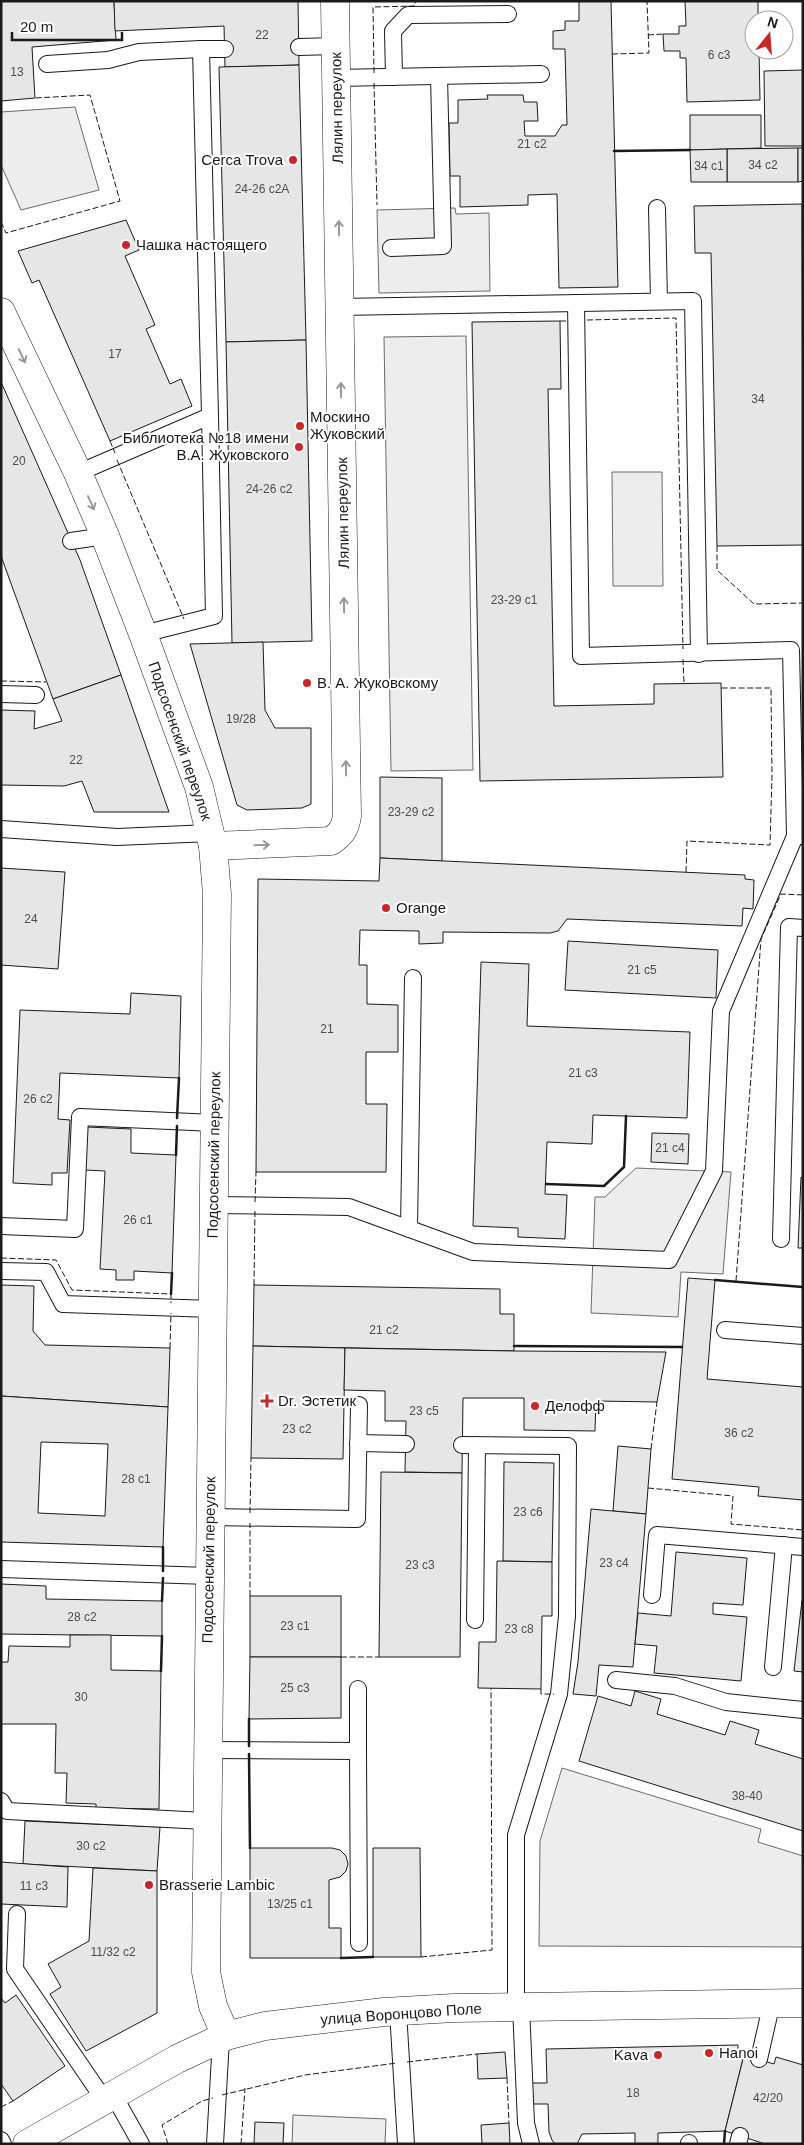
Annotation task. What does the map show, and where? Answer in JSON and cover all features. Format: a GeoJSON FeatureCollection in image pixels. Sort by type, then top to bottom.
{"type":"FeatureCollection","features":[{"type":"Feature","properties":{"kind":"street","name":"Лялин переулок"},"geometry":{"type":"LineString","coordinates":[[212,840],[326,842],[331,841],[340,834],[345,827],[347,816],[335,1]]}},
{"type":"Feature","properties":{"kind":"street","name":"Подсосенский переулок"},"geometry":{"type":"LineString","coordinates":[[1,312],[78,473],[105,536],[199,787],[212,840],[217,894],[208,1576],[206,1972],[213,2006],[224,2038]]}},
{"type":"Feature","properties":{"kind":"street","name":"улица Воронцово Поле"},"geometry":{"type":"LineString","coordinates":[[27,2144],[177,2059],[224,2038],[265,2026],[398,2011],[518,2006],[803,2003]]}},
{"type":"Feature","properties":{"kind":"lane"},"geometry":{"type":"LineString","coordinates":[[394,77],[394,31],[408,15],[508,14]]}},
{"type":"Feature","properties":{"kind":"lane"},"geometry":{"type":"LineString","coordinates":[[299,47],[336,46]]}},
{"type":"Feature","properties":{"kind":"lane"},"geometry":{"type":"LineString","coordinates":[[143,634],[214,616],[201,49]]}},
{"type":"Feature","properties":{"kind":"lane"},"geometry":{"type":"LineString","coordinates":[[47,64],[108,60],[139,52],[225,49]]}},
{"type":"Feature","properties":{"kind":"lane"},"geometry":{"type":"LineString","coordinates":[[336,78],[541,74]]}},
{"type":"Feature","properties":{"kind":"lane"},"geometry":{"type":"LineString","coordinates":[[390,248],[443,246],[439,76]]}},
{"type":"Feature","properties":{"kind":"lane"},"geometry":{"type":"LineString","coordinates":[[657,208],[659,301]]}},
{"type":"Feature","properties":{"kind":"lane"},"geometry":{"type":"LineString","coordinates":[[340,308],[693,300],[700,654]]}},
{"type":"Feature","properties":{"kind":"lane"},"geometry":{"type":"LineString","coordinates":[[214,1205],[349,1207],[474,1252],[669,1260],[714,1171],[721,1011],[799,836],[791,650],[581,656],[576,303]]}},
{"type":"Feature","properties":{"kind":"lane"},"geometry":{"type":"LineString","coordinates":[[78,473],[210,416]]}},
{"type":"Feature","properties":{"kind":"lane"},"geometry":{"type":"LineString","coordinates":[[71,541],[105,536]]}},
{"type":"Feature","properties":{"kind":"lane"},"geometry":{"type":"LineString","coordinates":[[1,694],[36,695]]}},
{"type":"Feature","properties":{"kind":"lane"},"geometry":{"type":"LineString","coordinates":[[1,829],[116,837],[212,840]]}},
{"type":"Feature","properties":{"kind":"lane"},"geometry":{"type":"LineString","coordinates":[[781,1240],[789,928],[803,928]]}},
{"type":"Feature","properties":{"kind":"lane"},"geometry":{"type":"LineString","coordinates":[[409,1229],[413,978]]}},
{"type":"Feature","properties":{"kind":"lane"},"geometry":{"type":"LineString","coordinates":[[1,1226],[75,1229],[80,1117],[215,1124]]}},
{"type":"Feature","properties":{"kind":"lane"},"geometry":{"type":"LineString","coordinates":[[1,1270],[46,1272],[63,1304],[212,1309]]}},
{"type":"Feature","properties":{"kind":"lane"},"geometry":{"type":"LineString","coordinates":[[725,1330],[803,1336]]}},
{"type":"Feature","properties":{"kind":"lane"},"geometry":{"type":"LineString","coordinates":[[209,1517],[357,1519],[359,1405]]}},
{"type":"Feature","properties":{"kind":"lane"},"geometry":{"type":"LineString","coordinates":[[358,1444],[406,1444]]}},
{"type":"Feature","properties":{"kind":"lane"},"geometry":{"type":"LineString","coordinates":[[476,1620],[470,1445],[568,1446],[566,1616],[558,1694],[516,1835],[518,2006],[526,2123],[531,2144]]}},
{"type":"Feature","properties":{"kind":"lane"},"geometry":{"type":"LineString","coordinates":[[652,1595],[657,1535],[803,1546]]}},
{"type":"Feature","properties":{"kind":"lane"},"geometry":{"type":"LineString","coordinates":[[773,1667],[784,1545]]}},
{"type":"Feature","properties":{"kind":"lane"},"geometry":{"type":"LineString","coordinates":[[1,1569],[208,1576]]}},
{"type":"Feature","properties":{"kind":"lane"},"geometry":{"type":"LineString","coordinates":[[616,1680],[674,1686],[726,1702],[803,1710]]}},
{"type":"Feature","properties":{"kind":"lane"},"geometry":{"type":"LineString","coordinates":[[358,1689],[359,1943]]}},
{"type":"Feature","properties":{"kind":"lane"},"geometry":{"type":"LineString","coordinates":[[207,1750],[358,1750]]}},
{"type":"Feature","properties":{"kind":"lane"},"geometry":{"type":"LineString","coordinates":[[1,1801],[6,1811],[206,1821]]}},
{"type":"Feature","properties":{"kind":"lane"},"geometry":{"type":"LineString","coordinates":[[17,1914],[15,1969],[141,2144]]}},
{"type":"Feature","properties":{"kind":"lane"},"geometry":{"type":"LineString","coordinates":[[758,2059],[772,2002]]}},
{"type":"Feature","properties":{"kind":"lane"},"geometry":{"type":"LineString","coordinates":[[398,2011],[406,2144]]}},
{"type":"Feature","properties":{"kind":"lane"},"geometry":{"type":"LineString","coordinates":[[215,2144],[224,2038]]}},
{"type":"Feature","properties":{"kind":"shaded area"},"geometry":{"type":"Polygon","coordinates":[[[75,107],[99,190],[21,210],[1,165],[1,112],[75,107]]]}},
{"type":"Feature","properties":{"kind":"shaded area"},"geometry":{"type":"Polygon","coordinates":[[[455,208],[456,214],[489,213],[490,291],[379,293],[377,210],[455,208]]]}},
{"type":"Feature","properties":{"kind":"shaded area"},"geometry":{"type":"Polygon","coordinates":[[[466,336],[473,770],[391,771],[384,337],[466,336]]]}},
{"type":"Feature","properties":{"kind":"shaded area"},"geometry":{"type":"Polygon","coordinates":[[[612,472],[662,472],[663,586],[613,586],[612,472]]]}},
{"type":"Feature","properties":{"kind":"shaded area"},"geometry":{"type":"Polygon","coordinates":[[[636,1168],[731,1172],[723,1274],[681,1272],[678,1317],[591,1313],[595,1197],[605,1197],[636,1168]]]}},
{"type":"Feature","properties":{"kind":"shaded area"},"geometry":{"type":"Polygon","coordinates":[[[562,1768],[761,1829],[758,1842],[803,1856],[803,1947],[539,1946],[540,1841],[562,1768]]]}},
{"type":"Feature","properties":{"kind":"shaded area"},"geometry":{"type":"Polygon","coordinates":[[[293,2115],[386,2119],[385,2144],[292,2144],[293,2115]]]}},
{"type":"Feature","properties":{"kind":"building"},"geometry":{"type":"Polygon","coordinates":[[[1,1],[114,1],[116,40],[32,47],[35,98],[1,101],[1,1]]]}},
{"type":"Feature","properties":{"kind":"building"},"geometry":{"type":"Polygon","coordinates":[[[114,1],[298,1],[299,65],[225,67],[224,26],[115,31],[114,1]]]}},
{"type":"Feature","properties":{"kind":"building"},"geometry":{"type":"Polygon","coordinates":[[[579,1],[611,1],[618,287],[559,288],[557,194],[528,195],[528,205],[460,207],[460,176],[450,176],[449,123],[458,123],[458,100],[488,99],[487,95],[523,95],[524,102],[537,102],[538,121],[524,121],[525,136],[555,136],[562,125],[567,125],[565,49],[553,49],[553,31],[565,30],[565,21],[579,21],[579,1]]]}},
{"type":"Feature","properties":{"kind":"building"},"geometry":{"type":"Polygon","coordinates":[[[685,1],[758,1],[758,10],[744,10],[744,60],[759,60],[760,100],[687,102],[686,58],[680,58],[680,51],[664,51],[663,34],[679,34],[679,26],[686,26],[685,1]]]}},
{"type":"Feature","properties":{"kind":"building"},"geometry":{"type":"Polygon","coordinates":[[[299,65],[306,340],[226,342],[219,67],[299,65]]]}},
{"type":"Feature","properties":{"kind":"building"},"geometry":{"type":"Polygon","coordinates":[[[803,70],[803,146],[765,146],[764,71],[803,70]]]}},
{"type":"Feature","properties":{"kind":"building"},"geometry":{"type":"Polygon","coordinates":[[[690,115],[761,115],[761,148],[690,150],[690,115]]]}},
{"type":"Feature","properties":{"kind":"building"},"geometry":{"type":"Polygon","coordinates":[[[798,148],[798,182],[727,182],[727,149],[798,148]]]}},
{"type":"Feature","properties":{"kind":"building"},"geometry":{"type":"Polygon","coordinates":[[[798,148],[803,148],[803,181],[798,182],[798,148]]]}},
{"type":"Feature","properties":{"kind":"building"},"geometry":{"type":"Polygon","coordinates":[[[727,149],[727,182],[691,182],[690,150],[727,149]]]}},
{"type":"Feature","properties":{"kind":"building"},"geometry":{"type":"Polygon","coordinates":[[[802,204],[803,545],[717,546],[711,253],[695,253],[694,206],[802,204]]]}},
{"type":"Feature","properties":{"kind":"building"},"geometry":{"type":"Polygon","coordinates":[[[126,220],[139,250],[125,256],[155,325],[146,329],[170,384],[181,379],[192,406],[110,441],[39,280],[32,283],[18,251],[126,220]]]}},
{"type":"Feature","properties":{"kind":"building"},"geometry":{"type":"Polygon","coordinates":[[[560,321],[561,389],[548,389],[554,706],[654,704],[654,684],[721,683],[723,777],[480,781],[472,322],[560,321]]]}},
{"type":"Feature","properties":{"kind":"building"},"geometry":{"type":"Polygon","coordinates":[[[306,340],[312,641],[232,643],[226,342],[306,340]]]}},
{"type":"Feature","properties":{"kind":"building"},"geometry":{"type":"Polygon","coordinates":[[[1,382],[80,560],[121,675],[53,699],[1,556],[1,382]]]}},
{"type":"Feature","properties":{"kind":"building"},"geometry":{"type":"Polygon","coordinates":[[[263,642],[265,710],[275,728],[311,728],[311,804],[302,808],[247,810],[237,805],[190,644],[263,642]]]}},
{"type":"Feature","properties":{"kind":"building"},"geometry":{"type":"Polygon","coordinates":[[[121,675],[169,812],[94,812],[82,781],[64,786],[1,785],[1,710],[35,711],[34,729],[62,721],[53,699],[121,675]]]}},
{"type":"Feature","properties":{"kind":"building"},"geometry":{"type":"Polygon","coordinates":[[[380,777],[442,778],[442,861],[380,858],[380,777]]]}},
{"type":"Feature","properties":{"kind":"building"},"geometry":{"type":"Polygon","coordinates":[[[380,858],[745,875],[745,879],[754,880],[753,909],[743,908],[742,926],[567,919],[558,931],[550,933],[443,932],[443,943],[419,944],[419,931],[360,930],[359,965],[367,965],[367,1004],[398,1005],[398,1052],[366,1052],[366,1104],[387,1104],[386,1172],[256,1172],[258,879],[379,881],[380,858]]]}},
{"type":"Feature","properties":{"kind":"building"},"geometry":{"type":"Polygon","coordinates":[[[1,868],[65,872],[58,969],[1,965],[1,868]]]}},
{"type":"Feature","properties":{"kind":"building"},"geometry":{"type":"Polygon","coordinates":[[[568,941],[718,950],[716,998],[565,990],[568,941]]]}},
{"type":"Feature","properties":{"kind":"building"},"geometry":{"type":"Polygon","coordinates":[[[481,962],[529,964],[527,1026],[690,1032],[687,1118],[593,1115],[592,1144],[547,1142],[545,1194],[567,1195],[565,1239],[518,1237],[518,1228],[473,1226],[481,962]]]}},
{"type":"Feature","properties":{"kind":"building"},"geometry":{"type":"Polygon","coordinates":[[[131,993],[181,996],[179,1078],[60,1073],[58,1119],[70,1120],[67,1173],[52,1173],[52,1185],[13,1183],[20,1010],[130,1014],[131,993]]]}},
{"type":"Feature","properties":{"kind":"building"},"geometry":{"type":"Polygon","coordinates":[[[87,1127],[131,1129],[131,1153],[176,1155],[172,1273],[134,1271],[134,1280],[116,1280],[116,1270],[100,1269],[105,1171],[85,1170],[87,1127]]]}},
{"type":"Feature","properties":{"kind":"building"},"geometry":{"type":"Polygon","coordinates":[[[652,1133],[689,1134],[688,1164],[651,1162],[652,1133]]]}},
{"type":"Feature","properties":{"kind":"building"},"geometry":{"type":"Polygon","coordinates":[[[801,1177],[803,1177],[803,1248],[798,1248],[801,1177]]]}},
{"type":"Feature","properties":{"kind":"building"},"geometry":{"type":"Polygon","coordinates":[[[688,1278],[715,1280],[707,1379],[803,1387],[803,1500],[758,1496],[759,1487],[672,1479],[688,1278]]]}},
{"type":"Feature","properties":{"kind":"building"},"geometry":{"type":"Polygon","coordinates":[[[1,1285],[34,1286],[33,1331],[45,1345],[170,1348],[168,1407],[1,1396],[1,1285]]]}},
{"type":"Feature","properties":{"kind":"building"},"geometry":{"type":"Polygon","coordinates":[[[254,1285],[500,1289],[500,1314],[514,1314],[514,1351],[253,1346],[254,1285]]]}},
{"type":"Feature","properties":{"kind":"building"},"geometry":{"type":"Polygon","coordinates":[[[253,1346],[345,1348],[343,1459],[251,1458],[253,1346]]]}},
{"type":"Feature","properties":{"kind":"building"},"geometry":{"type":"Polygon","coordinates":[[[345,1348],[666,1352],[657,1402],[596,1401],[595,1431],[524,1430],[524,1398],[463,1398],[462,1473],[405,1472],[406,1421],[385,1421],[385,1391],[344,1390],[345,1348]]]}},
{"type":"Feature","properties":{"kind":"building"},"geometry":{"type":"Polygon","coordinates":[[[1,1396],[168,1407],[163,1547],[1,1542],[1,1396]],[[41,1442],[38,1513],[105,1516],[108,1444],[41,1442]]]}},
{"type":"Feature","properties":{"kind":"building"},"geometry":{"type":"Polygon","coordinates":[[[618,1446],[651,1449],[646,1514],[613,1511],[618,1446]]]}},
{"type":"Feature","properties":{"kind":"building"},"geometry":{"type":"Polygon","coordinates":[[[504,1462],[554,1463],[552,1562],[503,1561],[504,1462]]]}},
{"type":"Feature","properties":{"kind":"building"},"geometry":{"type":"Polygon","coordinates":[[[381,1472],[462,1473],[460,1657],[379,1657],[381,1472]]]}},
{"type":"Feature","properties":{"kind":"building"},"geometry":{"type":"Polygon","coordinates":[[[591,1509],[646,1514],[633,1667],[599,1665],[596,1696],[573,1694],[578,1662],[591,1509]]]}},
{"type":"Feature","properties":{"kind":"building"},"geometry":{"type":"Polygon","coordinates":[[[676,1552],[747,1558],[743,1605],[713,1603],[713,1614],[747,1617],[741,1681],[654,1673],[657,1646],[635,1644],[638,1613],[671,1616],[676,1552]]]}},
{"type":"Feature","properties":{"kind":"building"},"geometry":{"type":"Polygon","coordinates":[[[497,1561],[552,1562],[552,1616],[542,1616],[541,1689],[478,1688],[479,1642],[496,1642],[497,1561]]]}},
{"type":"Feature","properties":{"kind":"building"},"geometry":{"type":"Polygon","coordinates":[[[1,1584],[46,1586],[46,1599],[162,1601],[162,1636],[1,1634],[1,1584]]]}},
{"type":"Feature","properties":{"kind":"building"},"geometry":{"type":"Polygon","coordinates":[[[250,1596],[341,1596],[341,1657],[250,1657],[250,1596]]]}},
{"type":"Feature","properties":{"kind":"building"},"geometry":{"type":"Polygon","coordinates":[[[803,1600],[803,1672],[794,1671],[803,1600]]]}},
{"type":"Feature","properties":{"kind":"building"},"geometry":{"type":"Polygon","coordinates":[[[70,1635],[111,1635],[111,1670],[161,1671],[159,1809],[96,1808],[96,1804],[66,1803],[67,1773],[55,1773],[56,1724],[1,1724],[1,1662],[8,1662],[9,1646],[70,1647],[70,1635]]]}},
{"type":"Feature","properties":{"kind":"building"},"geometry":{"type":"Polygon","coordinates":[[[250,1657],[341,1657],[341,1718],[249,1719],[250,1657]]]}},
{"type":"Feature","properties":{"kind":"building"},"geometry":{"type":"Polygon","coordinates":[[[635,1691],[661,1699],[657,1714],[725,1735],[730,1721],[759,1730],[755,1744],[803,1759],[803,1831],[579,1761],[598,1696],[631,1706],[635,1691]]]}},
{"type":"Feature","properties":{"kind":"building"},"geometry":{"type":"Polygon","coordinates":[[[25,1821],[160,1827],[157,1871],[23,1864],[25,1821]]]}},
{"type":"Feature","properties":{"kind":"building"},"geometry":{"type":"Polygon","coordinates":[[[250,1848],[332,1848],[340,1850],[346,1856],[348,1864],[346,1871],[340,1877],[329,1880],[329,1928],[341,1928],[341,1958],[250,1958],[250,1848]]]}},
{"type":"Feature","properties":{"kind":"building"},"geometry":{"type":"Polygon","coordinates":[[[373,1848],[420,1848],[421,1957],[373,1957],[373,1848]]]}},
{"type":"Feature","properties":{"kind":"building"},"geometry":{"type":"Polygon","coordinates":[[[1,1862],[68,1867],[67,1907],[1,1904],[1,1862]]]}},
{"type":"Feature","properties":{"kind":"building"},"geometry":{"type":"Polygon","coordinates":[[[93,1868],[157,1871],[157,2013],[86,2051],[50,1994],[61,1987],[48,1964],[89,1941],[93,1868]]]}},
{"type":"Feature","properties":{"kind":"building"},"geometry":{"type":"Polygon","coordinates":[[[16,1995],[65,2066],[13,2101],[1,2084],[1,1998],[5,2003],[16,1995]]]}},
{"type":"Feature","properties":{"kind":"building"},"geometry":{"type":"Polygon","coordinates":[[[738,2045],[738,2053],[744,2055],[725,2131],[658,2133],[658,2144],[635,2144],[635,2133],[582,2134],[577,2144],[555,2144],[549,2132],[548,2104],[532,2104],[531,2083],[547,2083],[546,2049],[738,2045]]]}},
{"type":"Feature","properties":{"kind":"building"},"geometry":{"type":"Polygon","coordinates":[[[505,2052],[507,2078],[478,2079],[477,2054],[505,2052]]]}},
{"type":"Feature","properties":{"kind":"building"},"geometry":{"type":"Polygon","coordinates":[[[744,2055],[774,2064],[776,2057],[803,2065],[803,2144],[765,2144],[725,2131],[744,2055]]]}},
{"type":"Feature","properties":{"kind":"building"},"geometry":{"type":"Polygon","coordinates":[[[255,2122],[284,2123],[283,2144],[254,2144],[255,2122]]]}},
{"type":"Feature","properties":{"kind":"building"},"geometry":{"type":"Polygon","coordinates":[[[509,2123],[510,2144],[482,2144],[481,2125],[509,2123]]]}},
{"type":"Feature","properties":{"kind":"fence"},"geometry":{"type":"LineString","coordinates":[[374,73],[373,7],[415,6],[415,1]]}},
{"type":"Feature","properties":{"kind":"fence"},"geometry":{"type":"LineString","coordinates":[[612,54],[649,53],[647,1]]}},
{"type":"Feature","properties":{"kind":"fence"},"geometry":{"type":"LineString","coordinates":[[648,35],[663,34]]}},
{"type":"Feature","properties":{"kind":"fence"},"geometry":{"type":"LineString","coordinates":[[374,83],[377,205]]}},
{"type":"Feature","properties":{"kind":"fence"},"geometry":{"type":"LineString","coordinates":[[1,222],[6,233],[120,201],[90,95],[35,98]]}},
{"type":"Feature","properties":{"kind":"fence"},"geometry":{"type":"LineString","coordinates":[[587,320],[676,318],[683,649]]}},
{"type":"Feature","properties":{"kind":"fence"},"geometry":{"type":"LineString","coordinates":[[560,321],[567,321]]}},
{"type":"Feature","properties":{"kind":"fence"},"geometry":{"type":"LineString","coordinates":[[110,441],[115,453]]}},
{"type":"Feature","properties":{"kind":"fence"},"geometry":{"type":"LineString","coordinates":[[117,460],[184,619]]}},
{"type":"Feature","properties":{"kind":"fence"},"geometry":{"type":"LineString","coordinates":[[717,546],[717,570],[754,604],[803,603]]}},
{"type":"Feature","properties":{"kind":"fence"},"geometry":{"type":"LineString","coordinates":[[683,659],[684,683]]}},
{"type":"Feature","properties":{"kind":"fence"},"geometry":{"type":"LineString","coordinates":[[1,681],[46,682]]}},
{"type":"Feature","properties":{"kind":"fence"},"geometry":{"type":"LineString","coordinates":[[686,872],[687,841],[770,845],[772,776],[771,688],[721,688]]}},
{"type":"Feature","properties":{"kind":"fence"},"geometry":{"type":"LineString","coordinates":[[736,1281],[761,939],[781,894],[803,895]]}},
{"type":"Feature","properties":{"kind":"fence"},"geometry":{"type":"LineString","coordinates":[[255,1202],[256,1172]]}},
{"type":"Feature","properties":{"kind":"fence"},"geometry":{"type":"LineString","coordinates":[[254,1285],[255,1210]]}},
{"type":"Feature","properties":{"kind":"fence"},"geometry":{"type":"LineString","coordinates":[[1,1258],[56,1260],[72,1290],[171,1294],[171,1303]]}},
{"type":"Feature","properties":{"kind":"fence"},"geometry":{"type":"LineString","coordinates":[[170,1348],[171,1313]]}},
{"type":"Feature","properties":{"kind":"fence"},"geometry":{"type":"LineString","coordinates":[[651,1449],[657,1402]]}},
{"type":"Feature","properties":{"kind":"fence"},"geometry":{"type":"LineString","coordinates":[[250,1513],[251,1458]]}},
{"type":"Feature","properties":{"kind":"fence"},"geometry":{"type":"LineString","coordinates":[[648,1488],[733,1496],[731,1524],[803,1530]]}},
{"type":"Feature","properties":{"kind":"fence"},"geometry":{"type":"LineString","coordinates":[[250,1523],[250,1596]]}},
{"type":"Feature","properties":{"kind":"fence"},"geometry":{"type":"LineString","coordinates":[[341,1657],[379,1657]]}},
{"type":"Feature","properties":{"kind":"fence"},"geometry":{"type":"LineString","coordinates":[[421,1957],[492,1950],[491,1688]]}},
{"type":"Feature","properties":{"kind":"fence"},"geometry":{"type":"LineString","coordinates":[[541,1689],[541,1694],[554,1694]]}},
{"type":"Feature","properties":{"kind":"fence"},"geometry":{"type":"LineString","coordinates":[[407,2062],[477,2054]]}},
{"type":"Feature","properties":{"kind":"fence"},"geometry":{"type":"LineString","coordinates":[[222,2095],[305,2075],[397,2063]]}},
{"type":"Feature","properties":{"kind":"fence"},"geometry":{"type":"LineString","coordinates":[[507,2078],[509,2123]]}},
{"type":"Feature","properties":{"kind":"fence"},"geometry":{"type":"LineString","coordinates":[[241,2144],[245,2088]]}},
{"type":"Feature","properties":{"kind":"fence"},"geometry":{"type":"LineString","coordinates":[[168,2144],[162,2125],[202,2101],[213,2098]]}},
{"type":"Feature","properties":{"kind":"fence"},"geometry":{"type":"LineString","coordinates":[[1,2107],[13,2101]]}},
{"type":"Feature","properties":{"kind":"wall"},"geometry":{"type":"LineString","coordinates":[[614,151],[690,150]]}},
{"type":"Feature","properties":{"kind":"wall"},"geometry":{"type":"LineString","coordinates":[[177,1118],[179,1078]]}},
{"type":"Feature","properties":{"kind":"wall"},"geometry":{"type":"LineString","coordinates":[[546,1184],[604,1186],[624,1167],[626,1116]]}},
{"type":"Feature","properties":{"kind":"wall"},"geometry":{"type":"LineString","coordinates":[[176,1155],[177,1126]]}},
{"type":"Feature","properties":{"kind":"wall"},"geometry":{"type":"LineString","coordinates":[[171,1294],[172,1273]]}},
{"type":"Feature","properties":{"kind":"wall"},"geometry":{"type":"LineString","coordinates":[[715,1280],[803,1287]]}},
{"type":"Feature","properties":{"kind":"wall"},"geometry":{"type":"LineString","coordinates":[[514,1346],[682,1347]]}},
{"type":"Feature","properties":{"kind":"wall"},"geometry":{"type":"LineString","coordinates":[[163,1547],[163,1571]]}},
{"type":"Feature","properties":{"kind":"wall"},"geometry":{"type":"LineString","coordinates":[[162,1601],[163,1578]]}},
{"type":"Feature","properties":{"kind":"wall"},"geometry":{"type":"LineString","coordinates":[[161,1671],[162,1636]]}},
{"type":"Feature","properties":{"kind":"wall"},"geometry":{"type":"LineString","coordinates":[[249,1719],[249,1746]]}},
{"type":"Feature","properties":{"kind":"wall"},"geometry":{"type":"LineString","coordinates":[[249,1754],[250,1848]]}},
{"type":"Feature","properties":{"kind":"wall"},"geometry":{"type":"LineString","coordinates":[[341,1958],[373,1957]]}},
{"type":"Feature","properties":{"kind":"wall"},"geometry":{"type":"LineString","coordinates":[[724,2144],[725,2131]]}},
{"type":"Feature","properties":{"kind":"place","name":"Cerca Trova"},"geometry":{"type":"Point","coordinates":[293,160]}},
{"type":"Feature","properties":{"kind":"place","name":"Чашка настоящего"},"geometry":{"type":"Point","coordinates":[126,245]}},
{"type":"Feature","properties":{"kind":"place","name":"Москино Жуковский"},"geometry":{"type":"Point","coordinates":[300,426]}},
{"type":"Feature","properties":{"kind":"place","name":"Библиотека №18 имени В.А. Жуковского"},"geometry":{"type":"Point","coordinates":[299,447]}},
{"type":"Feature","properties":{"kind":"place","name":"В. А. Жуковскому"},"geometry":{"type":"Point","coordinates":[307,683]}},
{"type":"Feature","properties":{"kind":"place","name":"Orange"},"geometry":{"type":"Point","coordinates":[386,908]}},
{"type":"Feature","properties":{"kind":"place","name":"Dr. Эстетик"},"geometry":{"type":"Point","coordinates":[267,1401]}},
{"type":"Feature","properties":{"kind":"place","name":"Делофф"},"geometry":{"type":"Point","coordinates":[535,1406]}},
{"type":"Feature","properties":{"kind":"place","name":"Brasserie Lambic"},"geometry":{"type":"Point","coordinates":[149,1885]}},
{"type":"Feature","properties":{"kind":"place","name":"Hanoi"},"geometry":{"type":"Point","coordinates":[709,2053]}},
{"type":"Feature","properties":{"kind":"place","name":"Kava"},"geometry":{"type":"Point","coordinates":[658,2055]}}]}
